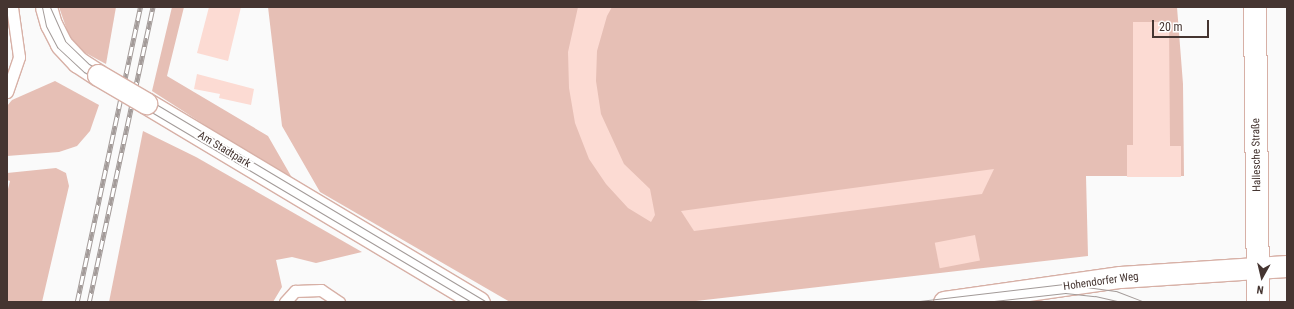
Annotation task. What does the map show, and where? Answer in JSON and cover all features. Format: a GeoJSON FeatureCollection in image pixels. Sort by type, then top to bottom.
{"type":"FeatureCollection","features":[{"type":"Feature","properties":{"kind":"street","name":"Am Stadtpark"},"geometry":{"type":"LineString","coordinates":[[46,7],[51,24],[62,44],[78,62],[479,302]]}},
{"type":"Feature","properties":{"kind":"street","name":"Hallesche Straße"},"geometry":{"type":"LineString","coordinates":[[1255,7],[1258,302]]}},
{"type":"Feature","properties":{"kind":"street","name":"Hohendorfer Weg"},"geometry":{"type":"LineString","coordinates":[[944,302],[1120,277],[1287,266]]}},
{"type":"Feature","properties":{"kind":"lane"},"geometry":{"type":"LineString","coordinates":[[7,92],[20,57],[12,7]]}},
{"type":"Feature","properties":{"kind":"lane"},"geometry":{"type":"LineString","coordinates":[[285,302],[295,291],[321,290],[339,302]]}},
{"type":"Feature","properties":{"kind":"shaded area"},"geometry":{"type":"Polygon","coordinates":[[[59,7],[116,7],[106,64],[80,50],[70,39],[59,7]]]}},
{"type":"Feature","properties":{"kind":"shaded area"},"geometry":{"type":"Polygon","coordinates":[[[172,7],[184,7],[167,76],[268,136],[295,183],[152,91],[172,7]]]}},
{"type":"Feature","properties":{"kind":"shaded area"},"geometry":{"type":"Polygon","coordinates":[[[268,7],[1177,7],[1183,84],[1184,176],[1086,176],[1088,256],[687,302],[510,302],[320,192],[282,126],[268,7]]]}},
{"type":"Feature","properties":{"kind":"shaded area"},"geometry":{"type":"Polygon","coordinates":[[[55,81],[99,105],[90,131],[77,146],[59,152],[7,156],[7,106],[12,100],[55,81]]]}},
{"type":"Feature","properties":{"kind":"shaded area"},"geometry":{"type":"Polygon","coordinates":[[[143,131],[196,157],[362,252],[316,263],[292,257],[276,260],[282,287],[273,302],[109,302],[143,131]]]}},
{"type":"Feature","properties":{"kind":"shaded area"},"geometry":{"type":"Polygon","coordinates":[[[56,168],[66,173],[69,186],[42,302],[7,302],[7,193],[10,181],[7,180],[7,173],[56,168]]]}},
{"type":"Feature","properties":{"kind":"building"},"geometry":{"type":"Polygon","coordinates":[[[209,7],[241,7],[228,61],[197,53],[209,7]]]}},
{"type":"Feature","properties":{"kind":"building"},"geometry":{"type":"Polygon","coordinates":[[[578,7],[612,7],[607,16],[597,51],[596,81],[601,114],[624,164],[650,189],[655,215],[651,222],[628,208],[606,184],[589,159],[575,123],[569,88],[568,52],[578,7]]]}},
{"type":"Feature","properties":{"kind":"building"},"geometry":{"type":"Polygon","coordinates":[[[1133,22],[1169,22],[1170,146],[1181,146],[1181,177],[1127,177],[1127,145],[1133,145],[1133,22]]]}},
{"type":"Feature","properties":{"kind":"building"},"geometry":{"type":"Polygon","coordinates":[[[197,74],[254,89],[251,105],[219,98],[220,94],[194,89],[197,74]]]}},
{"type":"Feature","properties":{"kind":"building"},"geometry":{"type":"Polygon","coordinates":[[[994,169],[982,194],[694,231],[681,211],[994,169]]]}},
{"type":"Feature","properties":{"kind":"building"},"geometry":{"type":"Polygon","coordinates":[[[975,235],[980,261],[940,268],[935,243],[975,235]]]}},
{"type":"Feature","properties":{"kind":"tram line"},"geometry":{"type":"LineString","coordinates":[[42,7],[46,26],[57,47],[84,72],[471,302]]}},
{"type":"Feature","properties":{"kind":"tram line"},"geometry":{"type":"LineString","coordinates":[[50,7],[65,41],[89,64],[487,302]]}},
{"type":"Feature","properties":{"kind":"tram line"},"geometry":{"type":"LineString","coordinates":[[911,302],[1064,284],[1116,291],[1145,302]]}},
{"type":"Feature","properties":{"kind":"tram line"},"geometry":{"type":"LineString","coordinates":[[985,302],[1065,293],[1095,296],[1121,302]]}},
{"type":"Feature","properties":{"kind":"railway"},"geometry":{"type":"LineString","coordinates":[[77,302],[140,7]]}},
{"type":"Feature","properties":{"kind":"railway"},"geometry":{"type":"LineString","coordinates":[[89,302],[153,7]]}}]}
